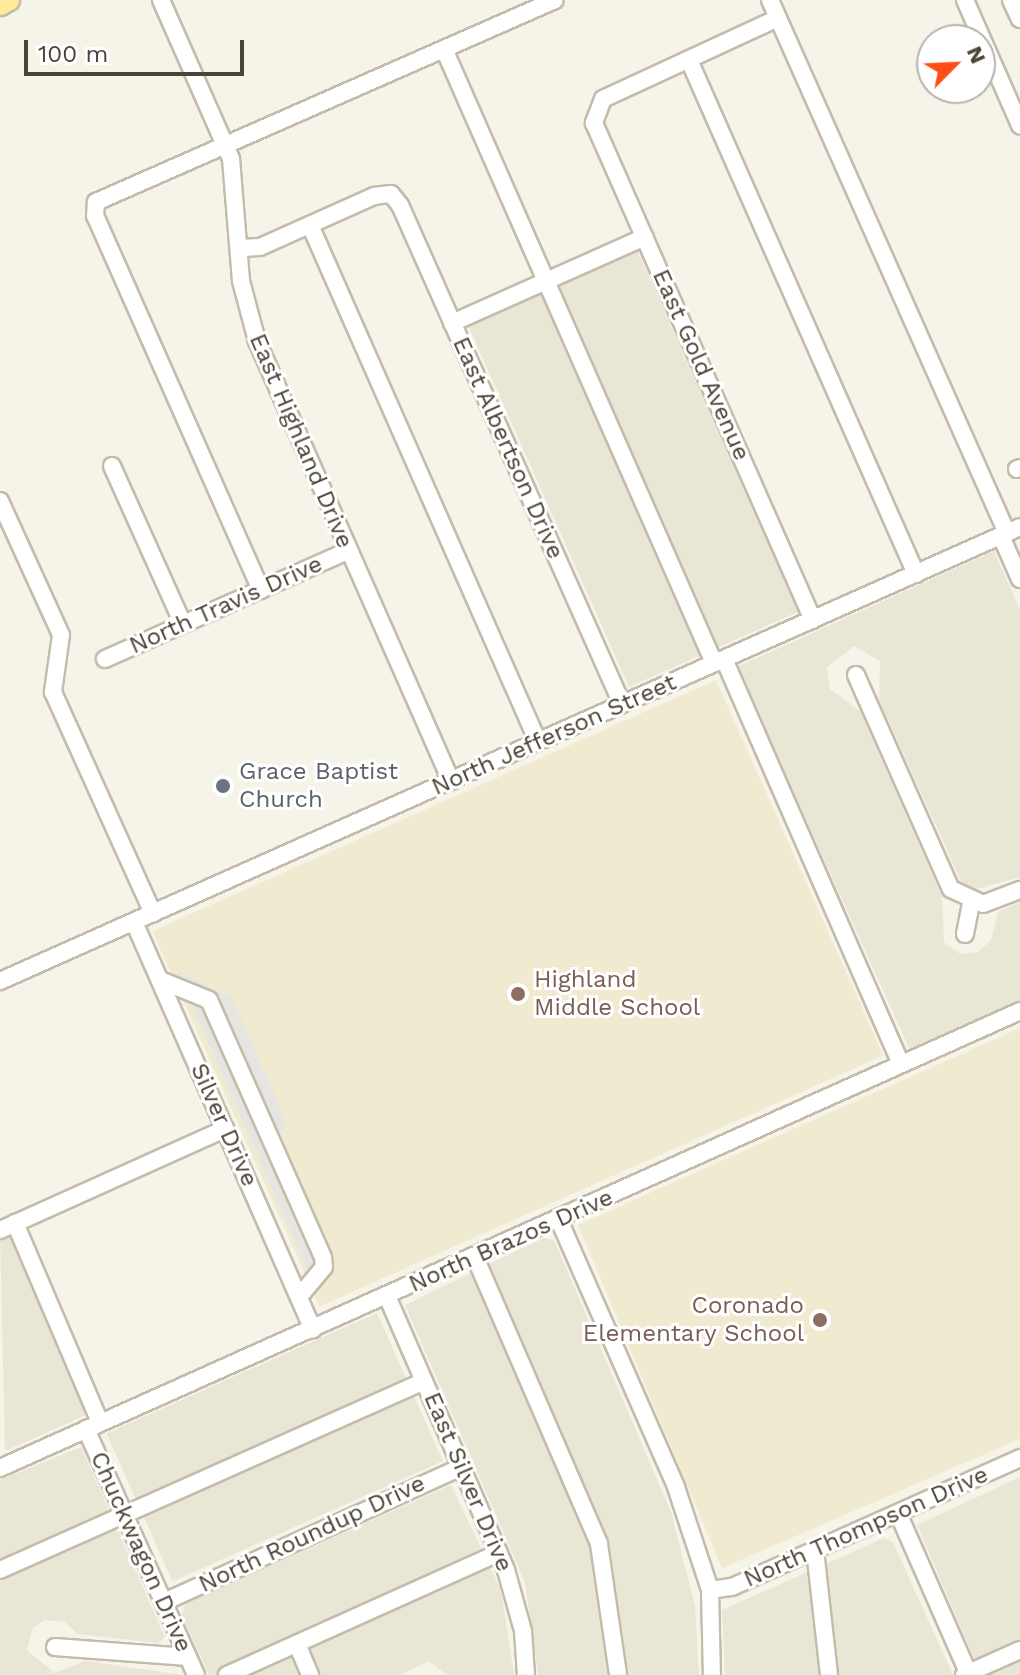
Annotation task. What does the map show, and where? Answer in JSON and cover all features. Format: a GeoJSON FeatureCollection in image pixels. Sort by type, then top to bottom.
{"type":"FeatureCollection","features":[{"type":"Feature","properties":{"kind":"main road"},"geometry":{"type":"LineString","coordinates":[[0,4],[8,0]]}},
{"type":"Feature","properties":{"kind":"street","name":"East Highland Drive"},"geometry":{"type":"LineString","coordinates":[[161,0],[226,145],[237,182],[241,281],[257,341],[451,781]]}},
{"type":"Feature","properties":{"kind":"street"},"geometry":{"type":"LineString","coordinates":[[261,590],[95,216],[96,202],[555,0]]}},
{"type":"Feature","properties":{"kind":"street"},"geometry":{"type":"LineString","coordinates":[[770,0],[1009,532],[1020,579]]}},
{"type":"Feature","properties":{"kind":"street"},"geometry":{"type":"LineString","coordinates":[[965,0],[1020,125]]}},
{"type":"Feature","properties":{"kind":"street"},"geometry":{"type":"LineString","coordinates":[[1011,0],[1020,19]]}},
{"type":"Feature","properties":{"kind":"street"},"geometry":{"type":"LineString","coordinates":[[778,18],[689,60],[916,574]]}},
{"type":"Feature","properties":{"kind":"street"},"geometry":{"type":"LineString","coordinates":[[444,49],[545,282],[901,1064]]}},
{"type":"Feature","properties":{"kind":"street","name":"East Gold Avenue"},"geometry":{"type":"LineString","coordinates":[[689,60],[595,109],[594,123],[813,620]]}},
{"type":"Feature","properties":{"kind":"street","name":"East Albertson Drive"},"geometry":{"type":"LineString","coordinates":[[310,225],[391,194],[622,704]]}},
{"type":"Feature","properties":{"kind":"street"},"geometry":{"type":"LineString","coordinates":[[241,248],[310,225],[538,742]]}},
{"type":"Feature","properties":{"kind":"street"},"geometry":{"type":"LineString","coordinates":[[452,323],[645,237]]}},
{"type":"Feature","properties":{"kind":"street"},"geometry":{"type":"LineString","coordinates":[[112,466],[183,624]]}},
{"type":"Feature","properties":{"kind":"street"},"geometry":{"type":"LineString","coordinates":[[0,501],[61,635],[53,692],[153,913]]}},
{"type":"Feature","properties":{"kind":"street","name":"North Jefferson Street"},"geometry":{"type":"LineString","coordinates":[[0,981],[1009,532]]}},
{"type":"Feature","properties":{"kind":"street","name":"North Travis Drive"},"geometry":{"type":"LineString","coordinates":[[105,659],[348,551]]}},
{"type":"Feature","properties":{"kind":"street"},"geometry":{"type":"LineString","coordinates":[[856,675],[945,877],[971,903]]}},
{"type":"Feature","properties":{"kind":"street"},"geometry":{"type":"LineString","coordinates":[[971,903],[1020,890]]}},
{"type":"Feature","properties":{"kind":"street"},"geometry":{"type":"LineString","coordinates":[[965,934],[971,903]]}},
{"type":"Feature","properties":{"kind":"street","name":"Silver Drive"},"geometry":{"type":"LineString","coordinates":[[134,922],[313,1329]]}},
{"type":"Feature","properties":{"kind":"street"},"geometry":{"type":"LineString","coordinates":[[160,980],[209,1000],[323,1257],[324,1267],[299,1297]]}},
{"type":"Feature","properties":{"kind":"street","name":"North Brazos Drive"},"geometry":{"type":"LineString","coordinates":[[0,1468],[1020,1011]]}},
{"type":"Feature","properties":{"kind":"street"},"geometry":{"type":"LineString","coordinates":[[8,1226],[225,1129]]}},
{"type":"Feature","properties":{"kind":"street"},"geometry":{"type":"LineString","coordinates":[[559,1220],[676,1487],[710,1590],[712,1675]]}},
{"type":"Feature","properties":{"kind":"street","name":"Chuckwagon Drive"},"geometry":{"type":"LineString","coordinates":[[8,1226],[93,1426],[125,1516],[196,1675]]}},
{"type":"Feature","properties":{"kind":"street"},"geometry":{"type":"LineString","coordinates":[[475,1257],[599,1544],[618,1675]]}},
{"type":"Feature","properties":{"kind":"street","name":"East Silver Drive"},"geometry":{"type":"LineString","coordinates":[[387,1296],[516,1596],[526,1675]]}},
{"type":"Feature","properties":{"kind":"street"},"geometry":{"type":"LineString","coordinates":[[0,1570],[424,1381]]}},
{"type":"Feature","properties":{"kind":"street","name":"North Thompson Drive"},"geometry":{"type":"LineString","coordinates":[[710,1590],[815,1550],[1020,1458]]}},
{"type":"Feature","properties":{"kind":"street","name":"North Roundup Drive"},"geometry":{"type":"LineString","coordinates":[[164,1602],[461,1467]]}},
{"type":"Feature","properties":{"kind":"street"},"geometry":{"type":"LineString","coordinates":[[898,1513],[967,1674],[1020,1650]]}},
{"type":"Feature","properties":{"kind":"street"},"geometry":{"type":"LineString","coordinates":[[815,1550],[829,1675]]}},
{"type":"Feature","properties":{"kind":"street"},"geometry":{"type":"LineString","coordinates":[[227,1675],[499,1553]]}},
{"type":"Feature","properties":{"kind":"street"},"geometry":{"type":"LineString","coordinates":[[297,1644],[310,1675]]}},
{"type":"Feature","properties":{"kind":"street"},"geometry":{"type":"LineString","coordinates":[[55,1647],[188,1657]]}},
{"type":"Feature","properties":{"kind":"shaded area"},"geometry":{"type":"Polygon","coordinates":[[[637,250],[798,612],[629,687],[468,325],[637,250]]]}},
{"type":"Feature","properties":{"kind":"shaded area"},"geometry":{"type":"Polygon","coordinates":[[[994,551],[1020,610],[1020,877],[966,892],[879,700],[880,661],[854,646],[827,667],[830,689],[860,711],[942,897],[944,942],[960,954],[978,952],[991,940],[998,912],[1020,902],[1020,1000],[910,1050],[737,667],[994,551]]]}},
{"type":"Feature","properties":{"kind":"shaded area","name":"Highland Middle School"},"geometry":{"type":"Polygon","coordinates":[[[716,680],[883,1055],[320,1306],[152,931],[716,680]]]}},
{"type":"Feature","properties":{"kind":"shaded area"},"geometry":{"type":"Polygon","coordinates":[[[177,971],[232,998],[285,1119],[280,1142],[333,1263],[322,1286],[309,1273],[177,971]]]}},
{"type":"Feature","properties":{"kind":"shaded area","name":"Coronado Elementary School"},"geometry":{"type":"Polygon","coordinates":[[[1020,1028],[1020,1439],[722,1568],[578,1225],[1020,1028]]]}},
{"type":"Feature","properties":{"kind":"shaded area"},"geometry":{"type":"Polygon","coordinates":[[[15,1223],[95,1411],[5,1451],[0,1230],[15,1223]]]}},
{"type":"Feature","properties":{"kind":"shaded area"},"geometry":{"type":"Polygon","coordinates":[[[543,1238],[554,1240],[671,1512],[695,1606],[699,1675],[538,1675],[525,1582],[405,1305],[543,1238]]]}},
{"type":"Feature","properties":{"kind":"shaded area"},"geometry":{"type":"Polygon","coordinates":[[[377,1313],[443,1461],[172,1581],[107,1433],[377,1313]]]}},
{"type":"Feature","properties":{"kind":"shaded area"},"geometry":{"type":"Polygon","coordinates":[[[81,1447],[165,1637],[158,1643],[78,1634],[65,1622],[44,1620],[33,1628],[27,1650],[54,1673],[85,1661],[183,1675],[0,1675],[0,1480],[81,1447]]]}},
{"type":"Feature","properties":{"kind":"shaded area"},"geometry":{"type":"Polygon","coordinates":[[[1020,1477],[1020,1675],[981,1675],[917,1525],[1020,1477]]]}},
{"type":"Feature","properties":{"kind":"shaded area"},"geometry":{"type":"Polygon","coordinates":[[[451,1485],[501,1590],[514,1675],[447,1675],[429,1661],[400,1675],[209,1675],[182,1615],[185,1604],[451,1485]]]}},
{"type":"Feature","properties":{"kind":"shaded area"},"geometry":{"type":"Polygon","coordinates":[[[884,1538],[893,1542],[953,1675],[725,1675],[722,1610],[884,1538]]]}},
{"type":"Feature","properties":{"kind":"place","name":"Grace Baptist Church"},"geometry":{"type":"Point","coordinates":[223,786]}},
{"type":"Feature","properties":{"kind":"place","name":"Highland Middle School"},"geometry":{"type":"Point","coordinates":[518,994]}},
{"type":"Feature","properties":{"kind":"place","name":"Coronado Elementary School"},"geometry":{"type":"Point","coordinates":[820,1320]}}]}
